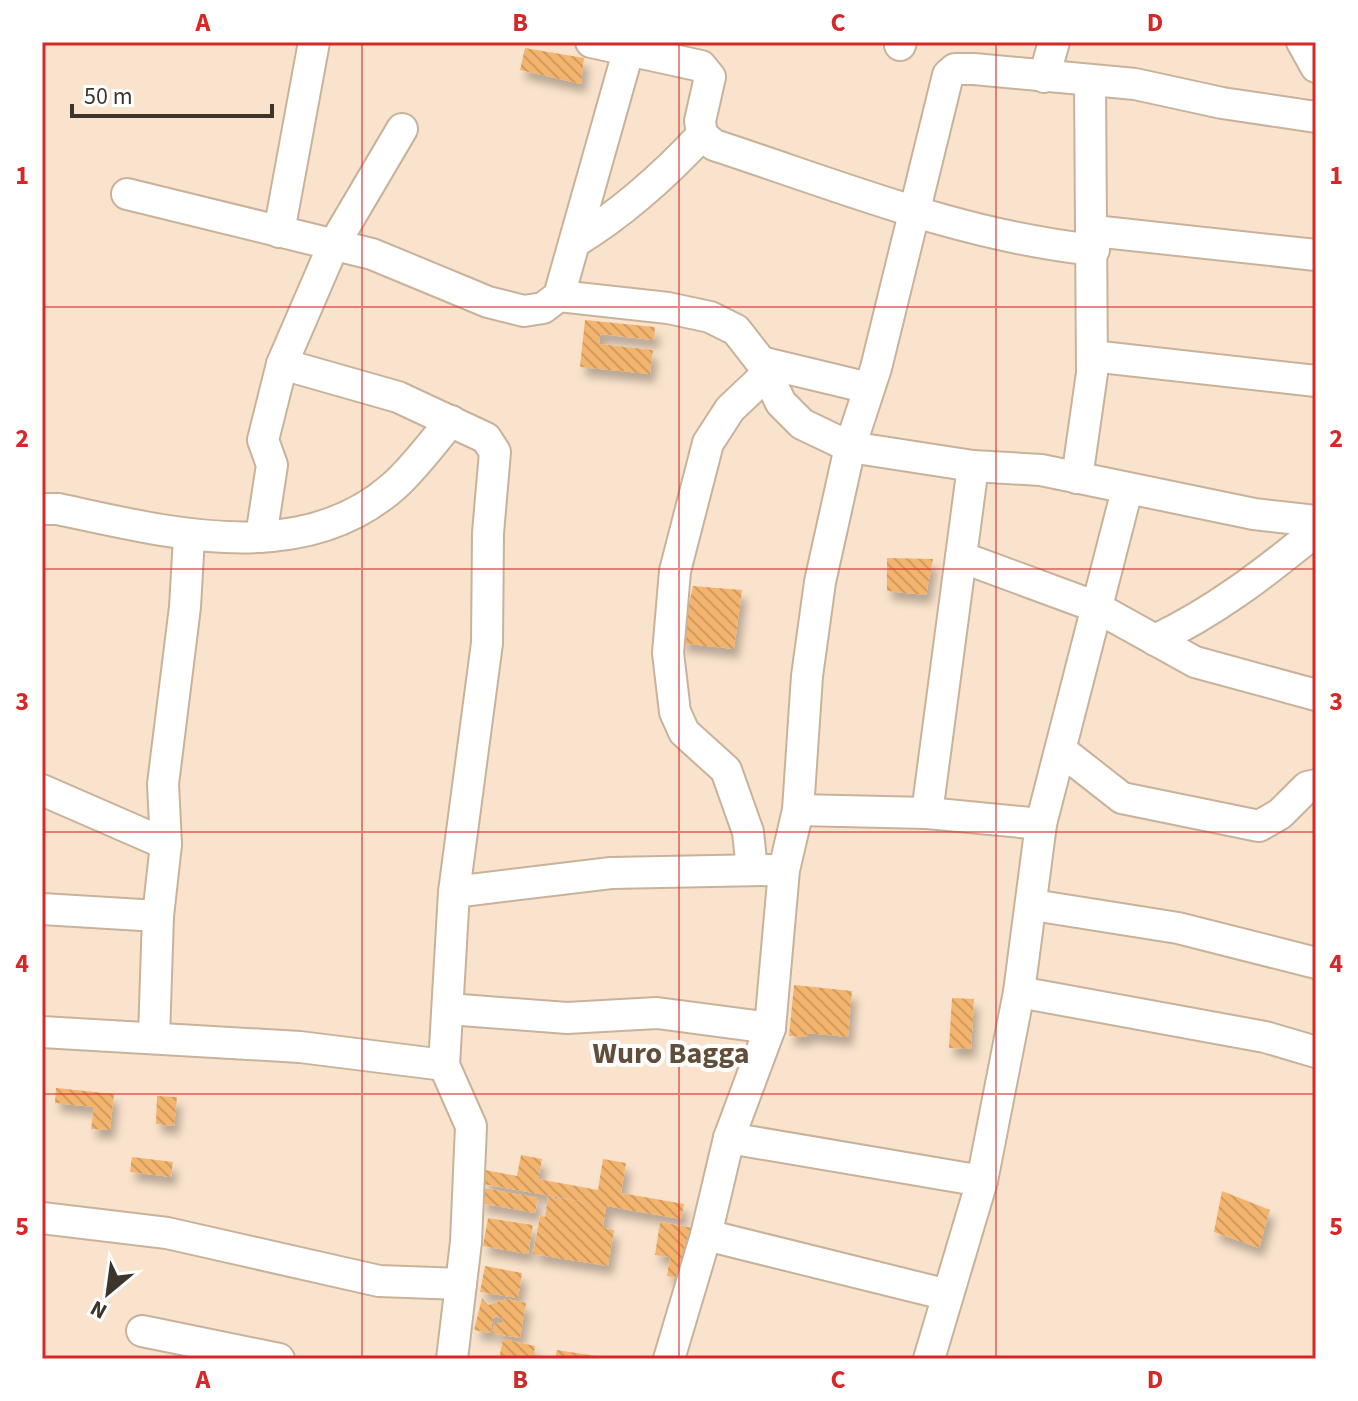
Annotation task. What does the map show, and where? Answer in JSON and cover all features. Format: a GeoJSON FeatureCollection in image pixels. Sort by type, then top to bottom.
{"type":"FeatureCollection","features":[{"type":"Feature","properties":{"kind":"street"},"geometry":{"type":"LineString","coordinates":[[279,232],[314,42]]}},
{"type":"Feature","properties":{"kind":"street"},"geometry":{"type":"LineString","coordinates":[[591,42],[701,66],[708,71],[710,77],[700,121],[702,135],[714,145],[916,213],[1034,244],[1094,241],[1316,255]]}},
{"type":"Feature","properties":{"kind":"street"},"geometry":{"type":"LineString","coordinates":[[1044,77],[1054,42]]}},
{"type":"Feature","properties":{"kind":"street"},"geometry":{"type":"LineString","coordinates":[[1302,42],[1316,67]]}},
{"type":"Feature","properties":{"kind":"street"},"geometry":{"type":"LineString","coordinates":[[127,194],[372,254],[488,302],[524,311],[543,308],[559,296],[628,52]]}},
{"type":"Feature","properties":{"kind":"street"},"geometry":{"type":"LineString","coordinates":[[669,1359],[706,1235],[729,1138],[770,1028],[784,870],[798,810],[807,676],[820,582],[850,447],[869,388],[951,71],[974,69],[1135,84],[1222,103],[1316,117]]}},
{"type":"Feature","properties":{"kind":"street"},"geometry":{"type":"LineString","coordinates":[[1077,478],[1092,356],[1094,241],[1090,81]]}},
{"type":"Feature","properties":{"kind":"street"},"geometry":{"type":"LineString","coordinates":[[261,537],[272,465],[263,440],[282,364],[333,246],[402,129]]}},
{"type":"Feature","properties":{"kind":"street"},"geometry":{"type":"LineString","coordinates":[[575,242],[615,217],[659,181],[702,135]]}},
{"type":"Feature","properties":{"kind":"street"},"geometry":{"type":"LineString","coordinates":[[559,296],[668,308],[710,317],[736,330],[764,368],[781,403],[802,424],[850,447],[973,466],[1041,470],[1254,514],[1316,521]]}},
{"type":"Feature","properties":{"kind":"street"},"geometry":{"type":"LineString","coordinates":[[1092,356],[1316,381]]}},
{"type":"Feature","properties":{"kind":"street"},"geometry":{"type":"LineString","coordinates":[[282,364],[398,397],[490,441],[495,452],[482,705],[454,892],[444,1065],[471,1126],[471,1175],[452,1359]]}},
{"type":"Feature","properties":{"kind":"street"},"geometry":{"type":"LineString","coordinates":[[764,368],[869,388]]}},
{"type":"Feature","properties":{"kind":"street"},"geometry":{"type":"LineString","coordinates":[[752,870],[748,832],[726,770],[684,732],[675,712],[668,653],[675,571],[708,443],[730,409],[764,368]]}},
{"type":"Feature","properties":{"kind":"street"},"geometry":{"type":"LineString","coordinates":[[42,509],[58,509],[189,537],[261,537],[310,529],[357,511],[394,486],[451,421]]}},
{"type":"Feature","properties":{"kind":"street"},"geometry":{"type":"LineString","coordinates":[[927,813],[973,466]]}},
{"type":"Feature","properties":{"kind":"street"},"geometry":{"type":"LineString","coordinates":[[929,1359],[982,1181],[1019,992],[1033,905],[1041,824],[1062,751],[1094,606],[1127,490]]}},
{"type":"Feature","properties":{"kind":"street"},"geometry":{"type":"LineString","coordinates":[[1155,640],[1194,622],[1233,596],[1316,531]]}},
{"type":"Feature","properties":{"kind":"street"},"geometry":{"type":"LineString","coordinates":[[154,1037],[158,916],[166,844],[163,784],[185,607],[189,537]]}},
{"type":"Feature","properties":{"kind":"street"},"geometry":{"type":"LineString","coordinates":[[961,557],[1094,606],[1195,662],[1316,695]]}},
{"type":"Feature","properties":{"kind":"street"},"geometry":{"type":"LineString","coordinates":[[1062,751],[1122,798],[1259,826],[1280,814],[1307,787],[1316,785]]}},
{"type":"Feature","properties":{"kind":"street"},"geometry":{"type":"LineString","coordinates":[[42,790],[166,844]]}},
{"type":"Feature","properties":{"kind":"street"},"geometry":{"type":"LineString","coordinates":[[798,810],[927,813],[1041,824]]}},
{"type":"Feature","properties":{"kind":"street"},"geometry":{"type":"LineString","coordinates":[[454,892],[611,873],[784,870]]}},
{"type":"Feature","properties":{"kind":"street"},"geometry":{"type":"LineString","coordinates":[[1033,905],[1178,928],[1316,963]]}},
{"type":"Feature","properties":{"kind":"street"},"geometry":{"type":"LineString","coordinates":[[42,909],[158,916]]}},
{"type":"Feature","properties":{"kind":"street"},"geometry":{"type":"LineString","coordinates":[[1019,992],[1250,1034],[1316,1052]]}},
{"type":"Feature","properties":{"kind":"street"},"geometry":{"type":"LineString","coordinates":[[448,1009],[567,1018],[657,1013],[770,1028]]}},
{"type":"Feature","properties":{"kind":"street"},"geometry":{"type":"LineString","coordinates":[[42,1032],[300,1047],[444,1065]]}},
{"type":"Feature","properties":{"kind":"street"},"geometry":{"type":"LineString","coordinates":[[729,1138],[982,1181]]}},
{"type":"Feature","properties":{"kind":"street"},"geometry":{"type":"LineString","coordinates":[[42,1218],[167,1233],[379,1281],[461,1284]]}},
{"type":"Feature","properties":{"kind":"street"},"geometry":{"type":"LineString","coordinates":[[706,1235],[948,1295]]}},
{"type":"Feature","properties":{"kind":"street"},"geometry":{"type":"LineString","coordinates":[[142,1331],[279,1359]]}},
{"type":"Feature","properties":{"kind":"building"},"geometry":{"type":"Polygon","coordinates":[[[525,48],[584,58],[581,84],[520,70],[525,48]]]}},
{"type":"Feature","properties":{"kind":"building"},"geometry":{"type":"Polygon","coordinates":[[[585,320],[655,327],[654,340],[600,334],[599,344],[653,350],[650,374],[580,367],[585,320]]]}},
{"type":"Feature","properties":{"kind":"building"},"geometry":{"type":"Polygon","coordinates":[[[887,558],[933,559],[926,595],[887,591],[887,558]]]}},
{"type":"Feature","properties":{"kind":"building"},"geometry":{"type":"Polygon","coordinates":[[[693,586],[742,590],[734,649],[680,643],[693,586]]]}},
{"type":"Feature","properties":{"kind":"building"},"geometry":{"type":"Polygon","coordinates":[[[794,985],[852,991],[848,1037],[807,1033],[806,1037],[789,1036],[794,985]]]}},
{"type":"Feature","properties":{"kind":"building"},"geometry":{"type":"Polygon","coordinates":[[[952,998],[974,999],[971,1049],[949,1048],[952,998]]]}},
{"type":"Feature","properties":{"kind":"building"},"geometry":{"type":"Polygon","coordinates":[[[56,1088],[114,1094],[110,1130],[91,1129],[94,1107],[55,1103],[56,1088]]]}},
{"type":"Feature","properties":{"kind":"building"},"geometry":{"type":"Polygon","coordinates":[[[157,1096],[177,1097],[174,1126],[156,1124],[157,1096]]]}},
{"type":"Feature","properties":{"kind":"building"},"geometry":{"type":"Polygon","coordinates":[[[521,1155],[542,1159],[538,1179],[598,1190],[603,1159],[626,1163],[621,1193],[684,1204],[681,1219],[606,1206],[603,1228],[614,1230],[608,1266],[533,1254],[540,1216],[545,1217],[548,1197],[591,1203],[483,1184],[485,1170],[517,1176],[521,1155]]]}},
{"type":"Feature","properties":{"kind":"building"},"geometry":{"type":"Polygon","coordinates":[[[132,1157],[173,1162],[171,1177],[130,1172],[132,1157]]]}},
{"type":"Feature","properties":{"kind":"building"},"geometry":{"type":"Polygon","coordinates":[[[483,1188],[538,1198],[535,1213],[480,1203],[483,1188]]]}},
{"type":"Feature","properties":{"kind":"building"},"geometry":{"type":"Polygon","coordinates":[[[1222,1191],[1270,1210],[1259,1248],[1214,1232],[1222,1191]]]}},
{"type":"Feature","properties":{"kind":"building"},"geometry":{"type":"Polygon","coordinates":[[[488,1218],[533,1225],[528,1254],[483,1246],[488,1218]]]}},
{"type":"Feature","properties":{"kind":"building"},"geometry":{"type":"Polygon","coordinates":[[[660,1222],[693,1228],[684,1279],[667,1276],[670,1257],[655,1255],[660,1222]]]}},
{"type":"Feature","properties":{"kind":"building"},"geometry":{"type":"Polygon","coordinates":[[[485,1266],[522,1273],[518,1298],[480,1292],[485,1266]]]}},
{"type":"Feature","properties":{"kind":"building"},"geometry":{"type":"Polygon","coordinates":[[[482,1298],[488,1305],[507,1299],[526,1303],[520,1338],[492,1333],[495,1323],[502,1324],[503,1311],[502,1319],[495,1316],[493,1319],[490,1333],[474,1330],[482,1298]]]}},
{"type":"Feature","properties":{"kind":"building"},"geometry":{"type":"Polygon","coordinates":[[[503,1339],[535,1346],[533,1359],[499,1359],[503,1339]]]}},
{"type":"Feature","properties":{"kind":"building"},"geometry":{"type":"Polygon","coordinates":[[[557,1350],[602,1357],[602,1359],[555,1359],[557,1350]]]}},
{"type":"Feature","properties":{"kind":"district","name":"Wuro Bagga"},"geometry":{"type":"Point","coordinates":[671,1053]}}]}
